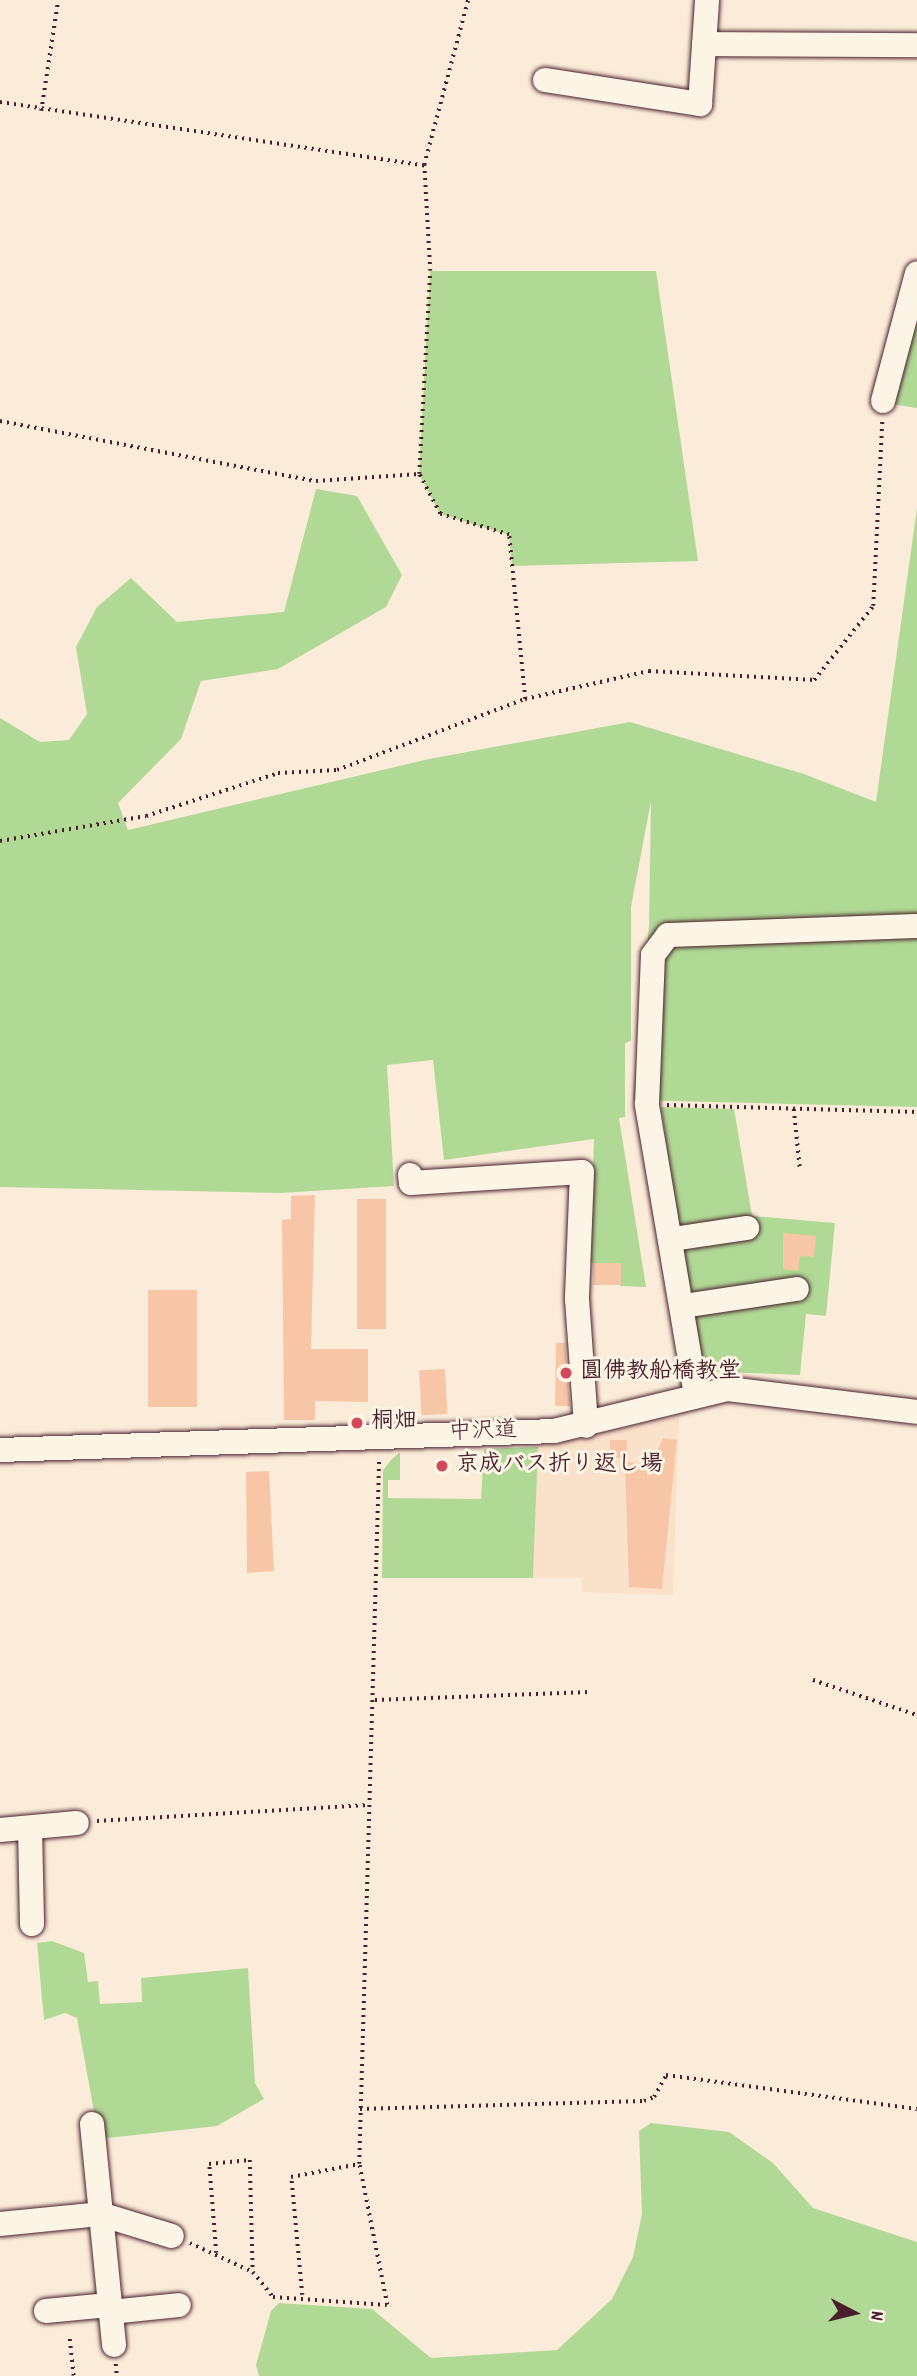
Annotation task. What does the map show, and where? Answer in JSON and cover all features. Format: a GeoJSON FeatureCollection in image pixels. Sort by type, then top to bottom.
{"type":"FeatureCollection","features":[{"type":"Feature","properties":{"kind":"street"},"geometry":{"type":"LineString","coordinates":[[545,80],[700,104],[707,0]]}},
{"type":"Feature","properties":{"kind":"street"},"geometry":{"type":"LineString","coordinates":[[704,44],[917,45]]}},
{"type":"Feature","properties":{"kind":"street"},"geometry":{"type":"LineString","coordinates":[[883,401],[917,273]]}},
{"type":"Feature","properties":{"kind":"street"},"geometry":{"type":"LineString","coordinates":[[696,1395],[673,1239],[647,1104],[653,955],[668,935],[917,926]]}},
{"type":"Feature","properties":{"kind":"street"},"geometry":{"type":"LineString","coordinates":[[410,1175],[411,1183],[582,1172],[577,1299],[586,1426]]}},
{"type":"Feature","properties":{"kind":"street"},"geometry":{"type":"LineString","coordinates":[[673,1239],[747,1228]]}},
{"type":"Feature","properties":{"kind":"street"},"geometry":{"type":"LineString","coordinates":[[683,1306],[797,1289]]}},
{"type":"Feature","properties":{"kind":"street","name":"中沢道"},"geometry":{"type":"LineString","coordinates":[[0,1450],[380,1437],[586,1426],[696,1395],[763,1390],[917,1412]]}},
{"type":"Feature","properties":{"kind":"street"},"geometry":{"type":"LineString","coordinates":[[0,1830],[77,1823]]}},
{"type":"Feature","properties":{"kind":"street"},"geometry":{"type":"LineString","coordinates":[[30,1828],[32,1924]]}},
{"type":"Feature","properties":{"kind":"street"},"geometry":{"type":"LineString","coordinates":[[92,2123],[114,2345]]}},
{"type":"Feature","properties":{"kind":"street"},"geometry":{"type":"LineString","coordinates":[[0,2224],[100,2214],[172,2236]]}},
{"type":"Feature","properties":{"kind":"street"},"geometry":{"type":"LineString","coordinates":[[46,2311],[179,2305]]}},
{"type":"Feature","properties":{"kind":"path"},"geometry":{"type":"LineString","coordinates":[[40,111],[58,0]]}},
{"type":"Feature","properties":{"kind":"path"},"geometry":{"type":"LineString","coordinates":[[468,0],[424,166],[430,271],[419,474],[440,514],[509,535],[525,699]]}},
{"type":"Feature","properties":{"kind":"path"},"geometry":{"type":"LineString","coordinates":[[0,102],[40,111],[424,166]]}},
{"type":"Feature","properties":{"kind":"path"},"geometry":{"type":"LineString","coordinates":[[0,841],[146,816],[278,773],[337,770],[525,699],[649,671],[814,680],[873,606],[883,401]]}},
{"type":"Feature","properties":{"kind":"path"},"geometry":{"type":"LineString","coordinates":[[0,421],[316,481],[419,474]]}},
{"type":"Feature","properties":{"kind":"path"},"geometry":{"type":"LineString","coordinates":[[647,1104],[917,1112]]}},
{"type":"Feature","properties":{"kind":"path"},"geometry":{"type":"LineString","coordinates":[[794,1108],[800,1168]]}},
{"type":"Feature","properties":{"kind":"path"},"geometry":{"type":"LineString","coordinates":[[172,2236],[253,2272],[273,2297],[302,2295],[387,2305],[359,2164],[369,1805],[375,1700],[380,1437]]}},
{"type":"Feature","properties":{"kind":"path"},"geometry":{"type":"LineString","coordinates":[[813,1680],[917,1714]]}},
{"type":"Feature","properties":{"kind":"path"},"geometry":{"type":"LineString","coordinates":[[375,1700],[590,1692]]}},
{"type":"Feature","properties":{"kind":"path"},"geometry":{"type":"LineString","coordinates":[[77,1823],[369,1805]]}},
{"type":"Feature","properties":{"kind":"path"},"geometry":{"type":"LineString","coordinates":[[360,2109],[645,2101],[654,2097],[666,2075],[917,2109]]}},
{"type":"Feature","properties":{"kind":"path"},"geometry":{"type":"LineString","coordinates":[[216,2255],[209,2164],[250,2160],[253,2272]]}},
{"type":"Feature","properties":{"kind":"path"},"geometry":{"type":"LineString","coordinates":[[302,2295],[291,2177],[359,2164]]}},
{"type":"Feature","properties":{"kind":"path"},"geometry":{"type":"LineString","coordinates":[[70,2339],[74,2376]]}},
{"type":"Feature","properties":{"kind":"shaded area"},"geometry":{"type":"Polygon","coordinates":[[[679,1416],[673,1595],[582,1592],[581,1578],[533,1578],[538,1447],[679,1416]]]}},
{"type":"Feature","properties":{"kind":"green space"},"geometry":{"type":"Polygon","coordinates":[[[430,271],[656,271],[698,561],[512,566],[509,535],[440,514],[419,474],[430,271]]]}},
{"type":"Feature","properties":{"kind":"green space"},"geometry":{"type":"Polygon","coordinates":[[[917,303],[917,408],[890,404],[917,303]]]}},
{"type":"Feature","properties":{"kind":"green space"},"geometry":{"type":"Polygon","coordinates":[[[316,489],[357,496],[402,575],[386,607],[278,669],[201,681],[181,739],[118,803],[128,830],[429,759],[630,722],[804,774],[876,802],[917,508],[917,1107],[633,1100],[649,926],[651,801],[631,907],[631,1041],[625,1043],[625,1117],[619,1118],[646,1287],[620,1286],[621,1263],[590,1263],[594,1139],[444,1160],[433,1060],[387,1065],[394,1186],[280,1193],[0,1187],[0,718],[40,742],[69,740],[87,714],[76,647],[97,607],[131,578],[177,622],[284,612],[316,489]]]}},
{"type":"Feature","properties":{"kind":"green space"},"geometry":{"type":"Polygon","coordinates":[[[661,1107],[734,1109],[752,1216],[835,1223],[826,1316],[806,1314],[800,1375],[700,1371],[661,1107]]]}},
{"type":"Feature","properties":{"kind":"green space"},"geometry":{"type":"Polygon","coordinates":[[[538,1447],[533,1578],[382,1578],[383,1470],[400,1452],[400,1480],[388,1480],[388,1498],[481,1499],[484,1449],[538,1447]]]}},
{"type":"Feature","properties":{"kind":"green space"},"geometry":{"type":"Polygon","coordinates":[[[52,1941],[84,1953],[88,1982],[98,1981],[100,2004],[142,2002],[141,1978],[248,1968],[255,2083],[264,2099],[217,2126],[99,2139],[77,2018],[65,2013],[44,2020],[37,1943],[52,1941]]]}},
{"type":"Feature","properties":{"kind":"green space"},"geometry":{"type":"Polygon","coordinates":[[[651,2123],[729,2132],[773,2163],[813,2208],[917,2242],[917,2376],[259,2376],[256,2365],[271,2311],[279,2303],[372,2309],[431,2358],[557,2350],[612,2299],[633,2257],[642,2214],[639,2131],[651,2123]]]}},
{"type":"Feature","properties":{"kind":"building"},"geometry":{"type":"Polygon","coordinates":[[[315,1195],[311,1349],[368,1349],[368,1402],[315,1401],[315,1420],[284,1420],[282,1220],[291,1219],[291,1196],[315,1195]]]}},
{"type":"Feature","properties":{"kind":"building"},"geometry":{"type":"Polygon","coordinates":[[[357,1199],[386,1199],[386,1329],[357,1329],[357,1199]]]}},
{"type":"Feature","properties":{"kind":"building"},"geometry":{"type":"Polygon","coordinates":[[[783,1233],[816,1236],[814,1257],[800,1256],[798,1271],[783,1269],[783,1233]]]}},
{"type":"Feature","properties":{"kind":"building"},"geometry":{"type":"Polygon","coordinates":[[[593,1263],[621,1263],[621,1285],[593,1285],[593,1263]]]}},
{"type":"Feature","properties":{"kind":"building"},"geometry":{"type":"Polygon","coordinates":[[[148,1290],[197,1290],[197,1407],[148,1407],[148,1290]]]}},
{"type":"Feature","properties":{"kind":"building"},"geometry":{"type":"Polygon","coordinates":[[[556,1343],[565,1343],[570,1406],[555,1406],[556,1343]]]}},
{"type":"Feature","properties":{"kind":"building"},"geometry":{"type":"Polygon","coordinates":[[[445,1369],[447,1414],[421,1415],[419,1370],[445,1369]]]}},
{"type":"Feature","properties":{"kind":"building"},"geometry":{"type":"Polygon","coordinates":[[[663,1438],[677,1440],[662,1589],[629,1587],[625,1462],[652,1464],[663,1438]]]}},
{"type":"Feature","properties":{"kind":"building"},"geometry":{"type":"Polygon","coordinates":[[[610,1440],[627,1440],[627,1458],[610,1458],[610,1440]]]}},
{"type":"Feature","properties":{"kind":"building"},"geometry":{"type":"Polygon","coordinates":[[[269,1471],[274,1571],[247,1573],[246,1472],[269,1471]]]}},
{"type":"Feature","properties":{"kind":"place","name":"圓佛教船橋教堂"},"geometry":{"type":"Point","coordinates":[566,1373]}},
{"type":"Feature","properties":{"kind":"place","name":"桐畑"},"geometry":{"type":"Point","coordinates":[357,1423]}},
{"type":"Feature","properties":{"kind":"place","name":"京成バス折り返し場"},"geometry":{"type":"Point","coordinates":[442,1466]}}]}
